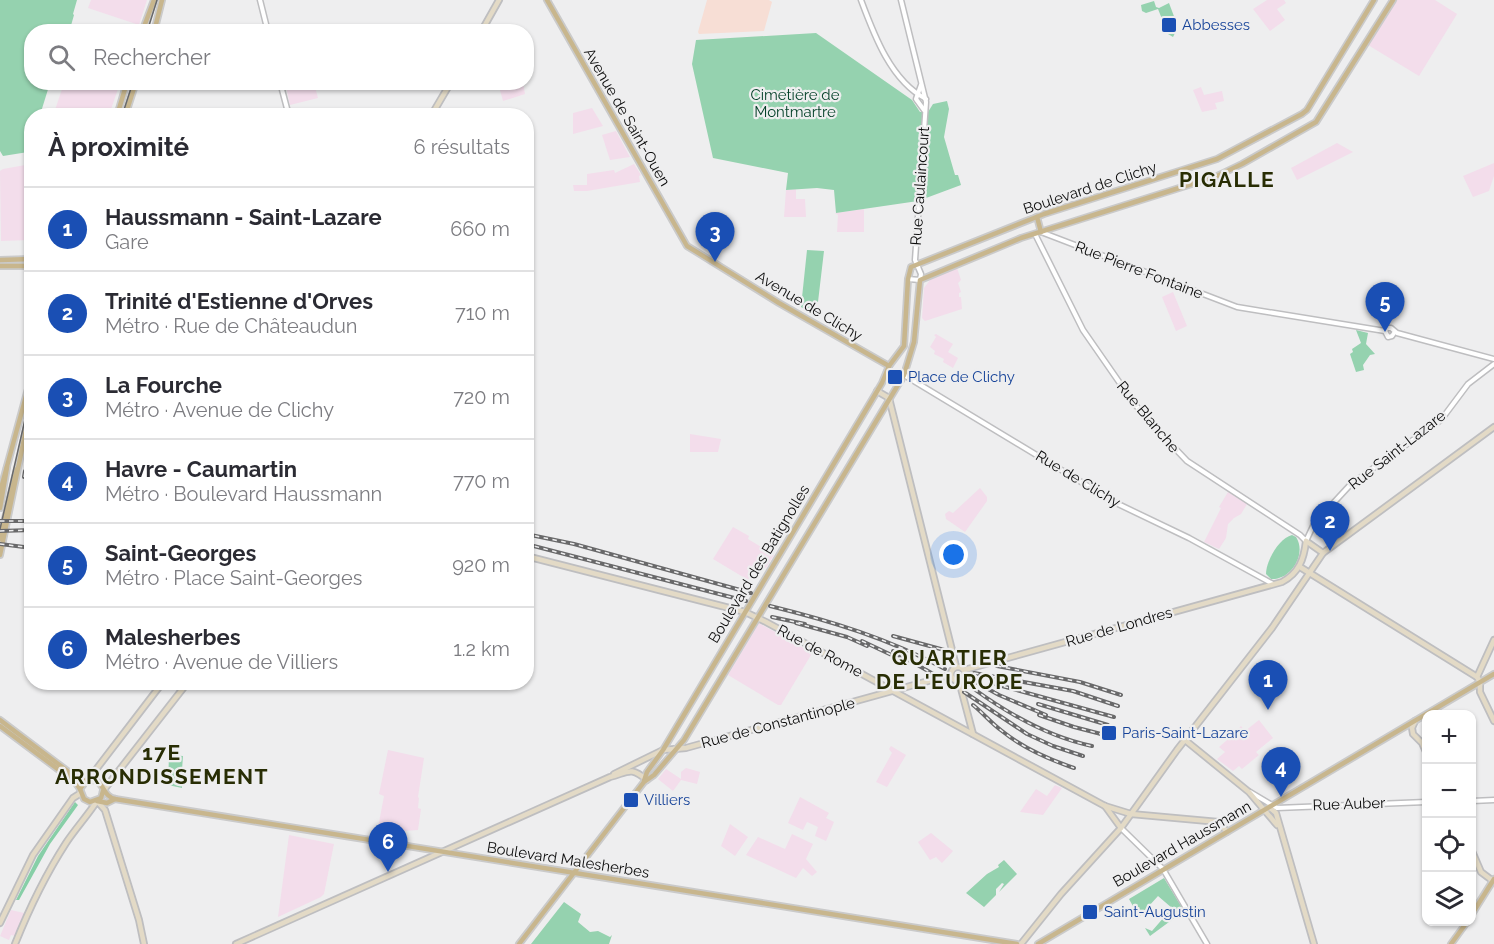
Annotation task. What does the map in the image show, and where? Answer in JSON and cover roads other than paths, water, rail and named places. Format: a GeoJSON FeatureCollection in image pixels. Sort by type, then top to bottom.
{"type":"FeatureCollection","features":[{"type":"Feature","properties":{"kind":"main road"},"geometry":{"type":"LineString","coordinates":[[145,24],[154,0]]}},
{"type":"Feature","properties":{"kind":"main road"},"geometry":{"type":"LineString","coordinates":[[156,24],[162,0]]}},
{"type":"Feature","properties":{"kind":"main road"},"geometry":{"type":"LineString","coordinates":[[486,24],[499,0]]}},
{"type":"Feature","properties":{"kind":"main road","name":"Avenue de Saint-Ouen"},"geometry":{"type":"LineString","coordinates":[[547,0],[687,246]]}},
{"type":"Feature","properties":{"kind":"main road","name":"Boulevard de Clichy"},"geometry":{"type":"LineString","coordinates":[[894,366],[904,346],[908,279],[911,267],[916,262],[1037,217],[1217,159],[1302,114],[1307,110],[1374,0]]}},
{"type":"Feature","properties":{"kind":"main road","name":"Boulevard de Clichy"},"geometry":{"type":"LineString","coordinates":[[920,280],[1026,237],[1217,176],[1319,120],[1393,0]]}},
{"type":"Feature","properties":{"kind":"main road"},"geometry":{"type":"LineString","coordinates":[[119,108],[125,90]]}},
{"type":"Feature","properties":{"kind":"main road"},"geometry":{"type":"LineString","coordinates":[[128,108],[133,90]]}},
{"type":"Feature","properties":{"kind":"main road"},"geometry":{"type":"LineString","coordinates":[[436,108],[446,90]]}},
{"type":"Feature","properties":{"kind":"main road"},"geometry":{"type":"LineString","coordinates":[[1037,217],[1041,232]]}},
{"type":"Feature","properties":{"kind":"main road"},"geometry":{"type":"LineString","coordinates":[[1020,223],[1026,237]]}},
{"type":"Feature","properties":{"kind":"main road","name":"Avenue de Clichy"},"geometry":{"type":"LineString","coordinates":[[687,246],[786,307],[894,366]]}},
{"type":"Feature","properties":{"kind":"main road"},"geometry":{"type":"LineString","coordinates":[[0,260],[24,259]]}},
{"type":"Feature","properties":{"kind":"main road"},"geometry":{"type":"LineString","coordinates":[[0,266],[24,266]]}},
{"type":"Feature","properties":{"kind":"main road"},"geometry":{"type":"LineString","coordinates":[[920,280],[914,342],[904,374],[889,398],[956,666],[964,670],[965,677],[959,681],[953,680],[950,675],[956,666]]}},
{"type":"Feature","properties":{"kind":"main road"},"geometry":{"type":"LineString","coordinates":[[894,366],[904,374]]}},
{"type":"Feature","properties":{"kind":"main road"},"geometry":{"type":"LineString","coordinates":[[894,366],[891,377],[897,380],[904,374]]}},
{"type":"Feature","properties":{"kind":"main road"},"geometry":{"type":"LineString","coordinates":[[889,398],[877,391],[894,366]]}},
{"type":"Feature","properties":{"kind":"main road","name":"Boulevard des Batignolles"},"geometry":{"type":"LineString","coordinates":[[646,780],[648,772],[877,391]]}},
{"type":"Feature","properties":{"kind":"main road","name":"Boulevard des Batignolles"},"geometry":{"type":"LineString","coordinates":[[646,780],[654,775],[684,740],[889,398]]}},
{"type":"Feature","properties":{"kind":"main road"},"geometry":{"type":"LineString","coordinates":[[0,492],[24,404]]}},
{"type":"Feature","properties":{"kind":"main road"},"geometry":{"type":"LineString","coordinates":[[1019,944],[1121,828],[1185,740],[1272,628],[1323,553],[1494,427]]}},
{"type":"Feature","properties":{"kind":"main road"},"geometry":{"type":"LineString","coordinates":[[0,555],[24,438]]}},
{"type":"Feature","properties":{"kind":"main road"},"geometry":{"type":"LineString","coordinates":[[0,539],[14,474],[18,466]]}},
{"type":"Feature","properties":{"kind":"main road"},"geometry":{"type":"LineString","coordinates":[[0,508],[7,467]]}},
{"type":"Feature","properties":{"kind":"main road"},"geometry":{"type":"LineString","coordinates":[[1306,541],[1323,553]]}},
{"type":"Feature","properties":{"kind":"main road"},"geometry":{"type":"LineString","coordinates":[[1306,541],[1305,554],[1300,567],[1478,679]]}},
{"type":"Feature","properties":{"kind":"main road","name":"Rue de Rome"},"geometry":{"type":"LineString","coordinates":[[534,558],[745,612],[1105,806],[1131,814],[1220,822],[1227,832]]}},
{"type":"Feature","properties":{"kind":"main road","name":"Rue de Londres"},"geometry":{"type":"LineString","coordinates":[[964,670],[1273,584],[1287,579],[1300,567]]}},
{"type":"Feature","properties":{"kind":"main road"},"geometry":{"type":"LineString","coordinates":[[1494,640],[1479,669],[1478,679],[1480,692],[1494,721]]}},
{"type":"Feature","properties":{"kind":"main road","name":"Boulevard Haussmann"},"geometry":{"type":"LineString","coordinates":[[1038,944],[1417,719],[1478,679],[1494,674]]}},
{"type":"Feature","properties":{"kind":"main road","name":"Rue de Constantinople"},"geometry":{"type":"LineString","coordinates":[[674,751],[950,675]]}},
{"type":"Feature","properties":{"kind":"main road"},"geometry":{"type":"LineString","coordinates":[[959,681],[973,734]]}},
{"type":"Feature","properties":{"kind":"main road"},"geometry":{"type":"LineString","coordinates":[[0,923],[38,848],[73,798],[157,690]]}},
{"type":"Feature","properties":{"kind":"main road"},"geometry":{"type":"LineString","coordinates":[[15,944],[31,908],[67,842],[102,796],[103,791],[183,690]]}},
{"type":"Feature","properties":{"kind":"main road"},"geometry":{"type":"LineString","coordinates":[[1417,719],[1413,726],[1413,734],[1422,743]]}},
{"type":"Feature","properties":{"kind":"main road"},"geometry":{"type":"LineString","coordinates":[[0,720],[78,779],[99,782],[110,800],[105,810]]}},
{"type":"Feature","properties":{"kind":"main road"},"geometry":{"type":"LineString","coordinates":[[0,726],[75,782],[87,801],[97,801],[105,810],[139,920],[144,944]]}},
{"type":"Feature","properties":{"kind":"main road"},"geometry":{"type":"LineString","coordinates":[[1185,740],[1268,808],[1279,827]]}},
{"type":"Feature","properties":{"kind":"main road"},"geometry":{"type":"LineString","coordinates":[[236,944],[610,777],[663,750],[674,751]]}},
{"type":"Feature","properties":{"kind":"main road"},"geometry":{"type":"LineString","coordinates":[[637,762],[637,772]]}},
{"type":"Feature","properties":{"kind":"main road"},"geometry":{"type":"LineString","coordinates":[[519,944],[646,780],[637,772],[630,771],[610,777]]}},
{"type":"Feature","properties":{"kind":"main road","name":"Boulevard Malesherbes"},"geometry":{"type":"LineString","coordinates":[[97,801],[110,800],[1019,944]]}},
{"type":"Feature","properties":{"kind":"main road"},"geometry":{"type":"LineString","coordinates":[[1105,806],[1121,828]]}},
{"type":"Feature","properties":{"kind":"main road"},"geometry":{"type":"LineString","coordinates":[[1268,808],[1277,810],[1279,827],[1314,944]]}},
{"type":"Feature","properties":{"kind":"main road"},"geometry":{"type":"LineString","coordinates":[[1476,860],[1481,872],[1493,880],[1476,908]]}},
{"type":"Feature","properties":{"kind":"main road"},"geometry":{"type":"LineString","coordinates":[[1452,943],[1464,926]]}},
{"type":"Feature","properties":{"kind":"street"},"geometry":{"type":"LineString","coordinates":[[260,0],[266,24]]}},
{"type":"Feature","properties":{"kind":"street"},"geometry":{"type":"LineString","coordinates":[[861,0],[878,44],[910,91],[926,99]]}},
{"type":"Feature","properties":{"kind":"street","name":"Rue Caulaincourt"},"geometry":{"type":"LineString","coordinates":[[901,0],[926,99],[916,262]]}},
{"type":"Feature","properties":{"kind":"street","name":"Rue Caulaincourt"},"geometry":{"type":"LineString","coordinates":[[921,81],[917,101],[924,111]]}},
{"type":"Feature","properties":{"kind":"street"},"geometry":{"type":"LineString","coordinates":[[282,90],[287,108]]}},
{"type":"Feature","properties":{"kind":"street","name":"Rue Pierre Fontaine"},"geometry":{"type":"LineString","coordinates":[[1041,232],[1237,308],[1385,331],[1390,327],[1393,328],[1394,333],[1494,359]]}},
{"type":"Feature","properties":{"kind":"street","name":"Rue Blanche"},"geometry":{"type":"LineString","coordinates":[[1035,234],[1085,333],[1147,419],[1187,461],[1306,541]]}},
{"type":"Feature","properties":{"kind":"street"},"geometry":{"type":"LineString","coordinates":[[916,262],[921,274],[920,280]]}},
{"type":"Feature","properties":{"kind":"street","name":"Boulevard de Clichy"},"geometry":{"type":"LineString","coordinates":[[908,279],[920,280]]}},
{"type":"Feature","properties":{"kind":"street","name":"Rue Saint-Lazare"},"geometry":{"type":"LineString","coordinates":[[1306,541],[1314,524],[1351,484],[1441,420],[1468,384],[1494,364]]}},
{"type":"Feature","properties":{"kind":"street","name":"Rue de Clichy"},"geometry":{"type":"LineString","coordinates":[[904,374],[1116,503],[1258,574],[1273,584]]}},
{"type":"Feature","properties":{"kind":"street"},"geometry":{"type":"LineString","coordinates":[[1249,792],[1268,808]]}},
{"type":"Feature","properties":{"kind":"street"},"geometry":{"type":"LineString","coordinates":[[1476,801],[1494,800]]}},
{"type":"Feature","properties":{"kind":"street","name":"Rue Auber"},"geometry":{"type":"LineString","coordinates":[[1277,810],[1422,802]]}},
{"type":"Feature","properties":{"kind":"street"},"geometry":{"type":"LineString","coordinates":[[1121,828],[1163,869],[1207,944]]}},
{"type":"Feature","properties":{"kind":"tram line"},"geometry":{"type":"LineString","coordinates":[[150,24],[157,0]]}},
{"type":"Feature","properties":{"kind":"tram line"},"geometry":{"type":"LineString","coordinates":[[125,108],[130,90]]}},
{"type":"Feature","properties":{"kind":"tram line"},"geometry":{"type":"LineString","coordinates":[[0,529],[24,424]]}},
{"type":"Feature","properties":{"kind":"railway"},"geometry":{"type":"LineString","coordinates":[[0,521],[24,521]]}},
{"type":"Feature","properties":{"kind":"railway"},"geometry":{"type":"LineString","coordinates":[[0,531],[24,530]]}},
{"type":"Feature","properties":{"kind":"railway"},"geometry":{"type":"LineString","coordinates":[[534,536],[574,544],[751,593]]}},
{"type":"Feature","properties":{"kind":"railway"},"geometry":{"type":"LineString","coordinates":[[0,544],[24,547]]}},
{"type":"Feature","properties":{"kind":"railway"},"geometry":{"type":"LineString","coordinates":[[534,546],[746,601]]}},
{"type":"Feature","properties":{"kind":"railway"},"geometry":{"type":"LineString","coordinates":[[770,606],[860,632],[945,669]]}},
{"type":"Feature","properties":{"kind":"railway"},"geometry":{"type":"LineString","coordinates":[[772,617],[805,624]]}},
{"type":"Feature","properties":{"kind":"railway"},"geometry":{"type":"LineString","coordinates":[[796,623],[847,637],[867,646]]}},
{"type":"Feature","properties":{"kind":"railway"},"geometry":{"type":"LineString","coordinates":[[893,636],[948,651]]}},
{"type":"Feature","properties":{"kind":"railway"},"geometry":{"type":"LineString","coordinates":[[862,641],[900,659]]}},
{"type":"Feature","properties":{"kind":"railway"},"geometry":{"type":"LineString","coordinates":[[893,651],[935,675]]}},
{"type":"Feature","properties":{"kind":"railway"},"geometry":{"type":"LineString","coordinates":[[997,666],[1080,682],[1121,695]]}},
{"type":"Feature","properties":{"kind":"railway"},"geometry":{"type":"LineString","coordinates":[[974,673],[1073,691],[1118,706]]}},
{"type":"Feature","properties":{"kind":"railway"},"geometry":{"type":"LineString","coordinates":[[970,679],[999,695],[1046,715]]}},
{"type":"Feature","properties":{"kind":"railway"},"geometry":{"type":"LineString","coordinates":[[995,684],[1114,717]]}},
{"type":"Feature","properties":{"kind":"railway"},"geometry":{"type":"LineString","coordinates":[[974,689],[1030,724],[1060,737],[1092,746]]}},
{"type":"Feature","properties":{"kind":"railway"},"geometry":{"type":"LineString","coordinates":[[964,692],[1027,734],[1083,756]]}},
{"type":"Feature","properties":{"kind":"railway"},"geometry":{"type":"LineString","coordinates":[[1038,704],[1108,725]]}},
{"type":"Feature","properties":{"kind":"railway"},"geometry":{"type":"LineString","coordinates":[[973,705],[1018,743],[1074,768]]}},
{"type":"Feature","properties":{"kind":"railway"},"geometry":{"type":"LineString","coordinates":[[1039,715],[1101,734]]}},
{"type":"Feature","properties":{"kind":"place","name":"Abbesses"},"geometry":{"type":"Point","coordinates":[1169,25]}},
{"type":"Feature","properties":{"kind":"place","name":"La Fourche"},"geometry":{"type":"Point","coordinates":[715,262]}},
{"type":"Feature","properties":{"kind":"place","name":"Saint-Georges"},"geometry":{"type":"Point","coordinates":[1385,332]}},
{"type":"Feature","properties":{"kind":"place","name":"Place de Clichy"},"geometry":{"type":"Point","coordinates":[895,377]}},
{"type":"Feature","properties":{"kind":"place","name":"Trinité d'Estienne d'Orves"},"geometry":{"type":"Point","coordinates":[1330,551]}},
{"type":"Feature","properties":{"kind":"place","name":"Haussmann - Saint-Lazare"},"geometry":{"type":"Point","coordinates":[1268,710]}},
{"type":"Feature","properties":{"kind":"place","name":"Paris-Saint-Lazare"},"geometry":{"type":"Point","coordinates":[1109,733]}},
{"type":"Feature","properties":{"kind":"place","name":"Havre - Caumartin"},"geometry":{"type":"Point","coordinates":[1281,797]}},
{"type":"Feature","properties":{"kind":"place","name":"Villiers"},"geometry":{"type":"Point","coordinates":[631,800]}},
{"type":"Feature","properties":{"kind":"place","name":"Malesherbes"},"geometry":{"type":"Point","coordinates":[388,872]}},
{"type":"Feature","properties":{"kind":"place","name":"Saint-Augustin"},"geometry":{"type":"Point","coordinates":[1090,912]}},
{"type":"Feature","properties":{"kind":"district","name":"PIGALLE"},"geometry":{"type":"Point","coordinates":[1227,179]}},
{"type":"Feature","properties":{"kind":"district","name":"QUARTIER DE L'EUROPE"},"geometry":{"type":"Point","coordinates":[950,669]}},
{"type":"Feature","properties":{"kind":"district","name":"17E ARRONDISSEMENT"},"geometry":{"type":"Point","coordinates":[162,764]}},
{"type":"Feature","properties":{"kind":"park label","name":"Cimetière de Montmartre"},"geometry":{"type":"Point","coordinates":[795,104]}}]}
